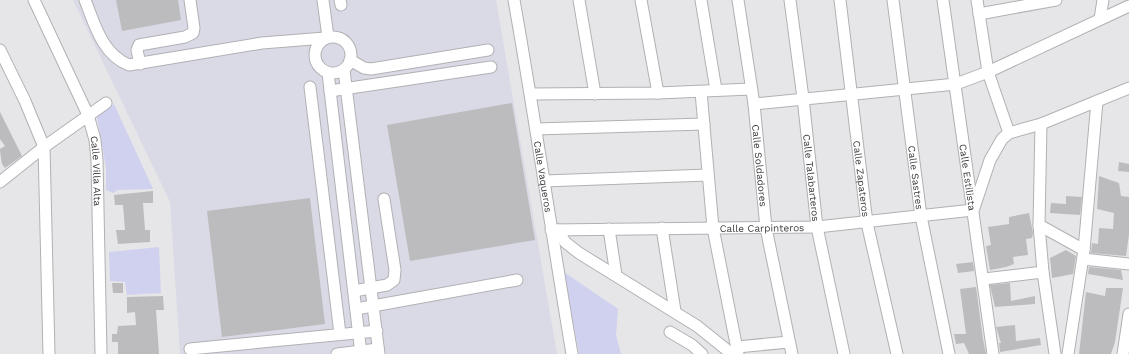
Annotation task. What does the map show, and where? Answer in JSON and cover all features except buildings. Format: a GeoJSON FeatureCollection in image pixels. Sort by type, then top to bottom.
{"type":"FeatureCollection","features":[{"type":"Feature","properties":{"kind":"street","name":"Calle Villa Alta"},"geometry":{"type":"LineString","coordinates":[[34,0],[88,115],[95,140],[97,160],[101,354]]}},
{"type":"Feature","properties":{"kind":"street"},"geometry":{"type":"LineString","coordinates":[[85,0],[98,32],[111,54],[119,61],[129,65],[262,43],[327,38],[339,38],[344,40],[350,50],[347,65],[346,89],[370,288],[374,306],[378,351],[338,354]]}},
{"type":"Feature","properties":{"kind":"street"},"geometry":{"type":"LineString","coordinates":[[140,64],[137,50],[139,45],[186,37],[193,33],[194,28],[190,0]]}},
{"type":"Feature","properties":{"kind":"street"},"geometry":{"type":"LineString","coordinates":[[323,0],[327,38]]}},
{"type":"Feature","properties":{"kind":"street","name":"Calle Vaqueros"},"geometry":{"type":"LineString","coordinates":[[514,0],[531,94],[544,181],[554,230],[572,354]]}},
{"type":"Feature","properties":{"kind":"street"},"geometry":{"type":"LineString","coordinates":[[579,0],[595,94]]}},
{"type":"Feature","properties":{"kind":"street"},"geometry":{"type":"LineString","coordinates":[[641,0],[658,93]]}},
{"type":"Feature","properties":{"kind":"street"},"geometry":{"type":"LineString","coordinates":[[701,0],[716,90]]}},
{"type":"Feature","properties":{"kind":"street","name":"Calle Soldadores"},"geometry":{"type":"LineString","coordinates":[[738,0],[754,104],[766,228],[792,354]]}},
{"type":"Feature","properties":{"kind":"street","name":"Calle Talabarteros"},"geometry":{"type":"LineString","coordinates":[[790,0],[803,98],[817,227],[844,354]]}},
{"type":"Feature","properties":{"kind":"street","name":"Calle Zapateros"},"geometry":{"type":"LineString","coordinates":[[840,0],[867,223],[897,354]]}},
{"type":"Feature","properties":{"kind":"street","name":"Calle Sastres"},"geometry":{"type":"LineString","coordinates":[[893,0],[921,216],[949,354]]}},
{"type":"Feature","properties":{"kind":"street","name":"Calle Estilista"},"geometry":{"type":"LineString","coordinates":[[943,0],[984,279],[993,354]]}},
{"type":"Feature","properties":{"kind":"street"},"geometry":{"type":"LineString","coordinates":[[977,0],[988,72],[1009,133]]}},
{"type":"Feature","properties":{"kind":"street"},"geometry":{"type":"LineString","coordinates":[[979,14],[1056,0]]}},
{"type":"Feature","properties":{"kind":"street"},"geometry":{"type":"LineString","coordinates":[[1100,19],[1102,0]]}},
{"type":"Feature","properties":{"kind":"street"},"geometry":{"type":"LineString","coordinates":[[754,104],[956,84],[988,72],[1129,6]]}},
{"type":"Feature","properties":{"kind":"street"},"geometry":{"type":"LineString","coordinates":[[327,38],[317,45],[314,56],[318,66],[328,72],[339,72],[347,65]]}},
{"type":"Feature","properties":{"kind":"street"},"geometry":{"type":"LineString","coordinates":[[0,50],[25,101],[44,147],[49,354]]}},
{"type":"Feature","properties":{"kind":"street"},"geometry":{"type":"LineString","coordinates":[[347,65],[371,69],[488,50]]}},
{"type":"Feature","properties":{"kind":"street"},"geometry":{"type":"LineString","coordinates":[[330,91],[490,67]]}},
{"type":"Feature","properties":{"kind":"street"},"geometry":{"type":"LineString","coordinates":[[328,72],[361,352]]}},
{"type":"Feature","properties":{"kind":"street"},"geometry":{"type":"LineString","coordinates":[[310,87],[340,334]]}},
{"type":"Feature","properties":{"kind":"street"},"geometry":{"type":"LineString","coordinates":[[973,210],[990,160],[1002,139],[1009,133],[1041,124],[1129,88]]}},
{"type":"Feature","properties":{"kind":"street"},"geometry":{"type":"LineString","coordinates":[[531,94],[658,93],[751,89]]}},
{"type":"Feature","properties":{"kind":"street"},"geometry":{"type":"LineString","coordinates":[[701,92],[713,228],[733,352]]}},
{"type":"Feature","properties":{"kind":"street"},"geometry":{"type":"LineString","coordinates":[[1068,354],[1083,254],[1097,100]]}},
{"type":"Feature","properties":{"kind":"street"},"geometry":{"type":"LineString","coordinates":[[0,182],[44,147],[106,103]]}},
{"type":"Feature","properties":{"kind":"street"},"geometry":{"type":"LineString","coordinates":[[536,128],[704,124]]}},
{"type":"Feature","properties":{"kind":"street"},"geometry":{"type":"LineString","coordinates":[[1041,124],[1039,225],[1043,272],[1055,354]]}},
{"type":"Feature","properties":{"kind":"street"},"geometry":{"type":"LineString","coordinates":[[544,181],[708,175]]}},
{"type":"Feature","properties":{"kind":"street"},"geometry":{"type":"LineString","coordinates":[[354,291],[387,286],[394,280],[395,275],[384,200]]}},
{"type":"Feature","properties":{"kind":"street","name":"Calle Carpinteros"},"geometry":{"type":"LineString","coordinates":[[554,230],[817,227],[867,223],[973,210]]}},
{"type":"Feature","properties":{"kind":"street"},"geometry":{"type":"LineString","coordinates":[[1039,225],[1083,254],[1129,264]]}},
{"type":"Feature","properties":{"kind":"street"},"geometry":{"type":"LineString","coordinates":[[662,228],[675,311]]}},
{"type":"Feature","properties":{"kind":"street"},"geometry":{"type":"LineString","coordinates":[[609,229],[616,275]]}},
{"type":"Feature","properties":{"kind":"street"},"geometry":{"type":"LineString","coordinates":[[554,230],[565,242],[579,253],[675,311],[733,352],[789,342]]}},
{"type":"Feature","properties":{"kind":"street"},"geometry":{"type":"LineString","coordinates":[[984,279],[1043,272]]}},
{"type":"Feature","properties":{"kind":"street"},"geometry":{"type":"LineString","coordinates":[[356,309],[517,280]]}},
{"type":"Feature","properties":{"kind":"street"},"geometry":{"type":"LineString","coordinates":[[1123,354],[1129,314]]}},
{"type":"Feature","properties":{"kind":"street"},"geometry":{"type":"LineString","coordinates":[[190,349],[376,331]]}},
{"type":"Feature","properties":{"kind":"street"},"geometry":{"type":"LineString","coordinates":[[670,332],[692,345],[702,354]]}},
{"type":"Feature","properties":{"kind":"shaded area"},"geometry":{"type":"Polygon","coordinates":[[[73,0],[496,0],[557,354],[180,354],[170,202],[73,0]]]}},
{"type":"Feature","properties":{"kind":"shaded area"},"geometry":{"type":"Polygon","coordinates":[[[114,104],[153,189],[117,190],[114,193],[106,190],[106,168],[97,117],[114,104]]]}},
{"type":"Feature","properties":{"kind":"shaded area"},"geometry":{"type":"Polygon","coordinates":[[[159,247],[161,293],[127,295],[125,282],[110,281],[109,252],[159,247]]]}},
{"type":"Feature","properties":{"kind":"shaded area"},"geometry":{"type":"Polygon","coordinates":[[[564,272],[618,309],[616,335],[621,354],[579,354],[564,272]]]}}]}
